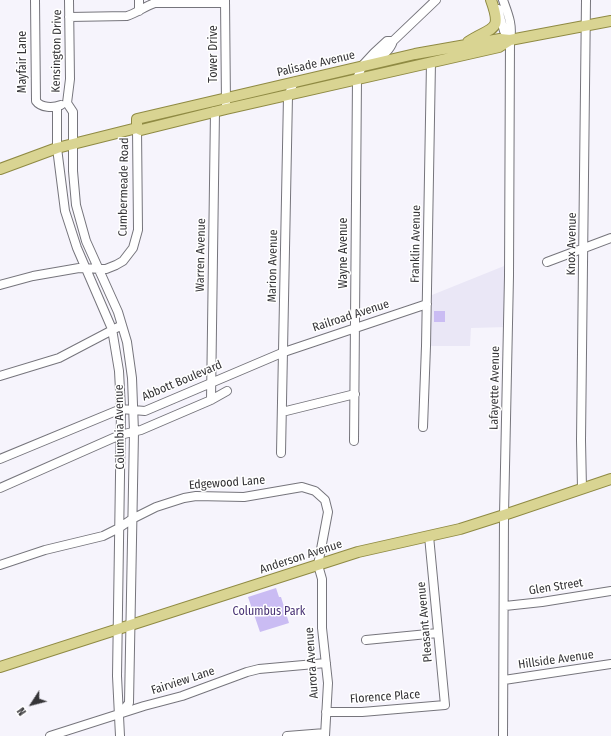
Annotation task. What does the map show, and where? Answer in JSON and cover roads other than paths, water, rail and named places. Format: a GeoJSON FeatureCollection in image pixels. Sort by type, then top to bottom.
{"type":"FeatureCollection","features":[{"type":"Feature","properties":{"kind":"main road"},"geometry":{"type":"LineString","coordinates":[[431,62],[434,56],[451,53],[460,45],[489,31],[496,24],[496,15],[492,0]]}},
{"type":"Feature","properties":{"kind":"main road","name":"Palisade Avenue"},"geometry":{"type":"LineString","coordinates":[[0,169],[57,148],[137,128],[141,130],[215,111],[226,104],[294,82],[460,45],[500,39],[510,40],[611,21]]}},
{"type":"Feature","properties":{"kind":"main road","name":"Palisade Avenue"},"geometry":{"type":"LineString","coordinates":[[137,128],[137,119],[226,104],[288,96],[498,47],[510,40]]}},
{"type":"Feature","properties":{"kind":"main road","name":"Anderson Avenue"},"geometry":{"type":"LineString","coordinates":[[0,666],[358,552],[460,529],[611,479]]}},
{"type":"Feature","properties":{"kind":"street","name":"Mayfair Lane"},"geometry":{"type":"LineString","coordinates":[[35,0],[36,101],[42,106],[57,107]]}},
{"type":"Feature","properties":{"kind":"street","name":"Kensington Drive"},"geometry":{"type":"LineString","coordinates":[[70,0],[70,79],[67,103],[72,110],[72,145]]}},
{"type":"Feature","properties":{"kind":"street"},"geometry":{"type":"LineString","coordinates":[[138,0],[139,11]]}},
{"type":"Feature","properties":{"kind":"street"},"geometry":{"type":"LineString","coordinates":[[362,66],[380,57],[392,46],[393,41],[436,0]]}},
{"type":"Feature","properties":{"kind":"street"},"geometry":{"type":"LineString","coordinates":[[492,0],[498,8],[504,31],[510,40]]}},
{"type":"Feature","properties":{"kind":"street","name":"Lafayette Avenue"},"geometry":{"type":"LineString","coordinates":[[503,0],[512,30],[510,40],[509,264],[504,515],[504,736]]}},
{"type":"Feature","properties":{"kind":"street","name":"Knox Avenue"},"geometry":{"type":"LineString","coordinates":[[582,489],[581,440],[586,0]]}},
{"type":"Feature","properties":{"kind":"street"},"geometry":{"type":"LineString","coordinates":[[70,17],[127,16],[155,3],[225,2]]}},
{"type":"Feature","properties":{"kind":"street","name":"Tower Drive"},"geometry":{"type":"LineString","coordinates":[[225,2],[226,104]]}},
{"type":"Feature","properties":{"kind":"street","name":"Franklin Avenue"},"geometry":{"type":"LineString","coordinates":[[423,427],[431,62]]}},
{"type":"Feature","properties":{"kind":"street","name":"Wayne Avenue"},"geometry":{"type":"LineString","coordinates":[[354,441],[357,79],[362,66]]}},
{"type":"Feature","properties":{"kind":"street","name":"Marion Avenue"},"geometry":{"type":"LineString","coordinates":[[281,453],[288,96],[294,82]]}},
{"type":"Feature","properties":{"kind":"street","name":"Kensington Drive"},"geometry":{"type":"LineString","coordinates":[[57,148],[57,107],[67,103]]}},
{"type":"Feature","properties":{"kind":"street","name":"Warren Avenue"},"geometry":{"type":"LineString","coordinates":[[211,400],[215,111]]}},
{"type":"Feature","properties":{"kind":"street","name":"Cumbermeade Road"},"geometry":{"type":"LineString","coordinates":[[0,285],[33,276],[79,268],[106,269],[122,261],[133,248],[136,239],[138,193],[137,128]]}},
{"type":"Feature","properties":{"kind":"street","name":"Columbia Avenue"},"geometry":{"type":"LineString","coordinates":[[72,145],[76,205],[86,241],[100,269],[118,312],[130,359],[134,432],[129,703],[120,715]]}},
{"type":"Feature","properties":{"kind":"street","name":"Columbia Avenue"},"geometry":{"type":"LineString","coordinates":[[57,148],[65,211],[77,248],[112,330],[119,371],[121,409],[118,701],[120,736]]}},
{"type":"Feature","properties":{"kind":"street"},"geometry":{"type":"LineString","coordinates":[[546,262],[611,238]]}},
{"type":"Feature","properties":{"kind":"street","name":"Railroad Avenue"},"geometry":{"type":"LineString","coordinates":[[284,352],[426,304]]}},
{"type":"Feature","properties":{"kind":"street"},"geometry":{"type":"LineString","coordinates":[[0,376],[59,358],[122,325]]}},
{"type":"Feature","properties":{"kind":"street","name":"Abbott Boulevard"},"geometry":{"type":"LineString","coordinates":[[0,459],[121,409],[145,411],[284,352]]}},
{"type":"Feature","properties":{"kind":"street"},"geometry":{"type":"LineString","coordinates":[[0,488],[120,435],[134,432],[211,400],[227,391]]}},
{"type":"Feature","properties":{"kind":"street"},"geometry":{"type":"LineString","coordinates":[[282,412],[355,394]]}},
{"type":"Feature","properties":{"kind":"street","name":"Edgewood Lane"},"geometry":{"type":"LineString","coordinates":[[0,565],[45,550],[103,536],[156,507],[184,498],[196,496],[244,497],[302,488],[315,491],[325,500],[328,512],[318,565]]}},
{"type":"Feature","properties":{"kind":"street","name":"Pleasant Avenue"},"geometry":{"type":"LineString","coordinates":[[429,536],[445,705]]}},
{"type":"Feature","properties":{"kind":"street","name":"Aurora Avenue"},"geometry":{"type":"LineString","coordinates":[[318,565],[322,579],[322,628],[328,682],[325,735]]}},
{"type":"Feature","properties":{"kind":"street","name":"Glen Street"},"geometry":{"type":"LineString","coordinates":[[505,606],[542,602],[611,591]]}},
{"type":"Feature","properties":{"kind":"street"},"geometry":{"type":"LineString","coordinates":[[366,640],[438,633]]}},
{"type":"Feature","properties":{"kind":"street","name":"Fairview Lane"},"geometry":{"type":"LineString","coordinates":[[50,736],[120,715],[144,706],[182,696],[246,672],[259,669],[326,663]]}},
{"type":"Feature","properties":{"kind":"street","name":"Hillside Avenue"},"geometry":{"type":"LineString","coordinates":[[504,680],[611,664]]}},
{"type":"Feature","properties":{"kind":"street","name":"Florence Place"},"geometry":{"type":"LineString","coordinates":[[326,712],[362,712],[445,705]]}},
{"type":"Feature","properties":{"kind":"street"},"geometry":{"type":"LineString","coordinates":[[287,736],[325,735]]}},
{"type":"Feature","properties":{"kind":"park label","name":"Columbus Park"},"geometry":{"type":"Point","coordinates":[269,612]}}]}
